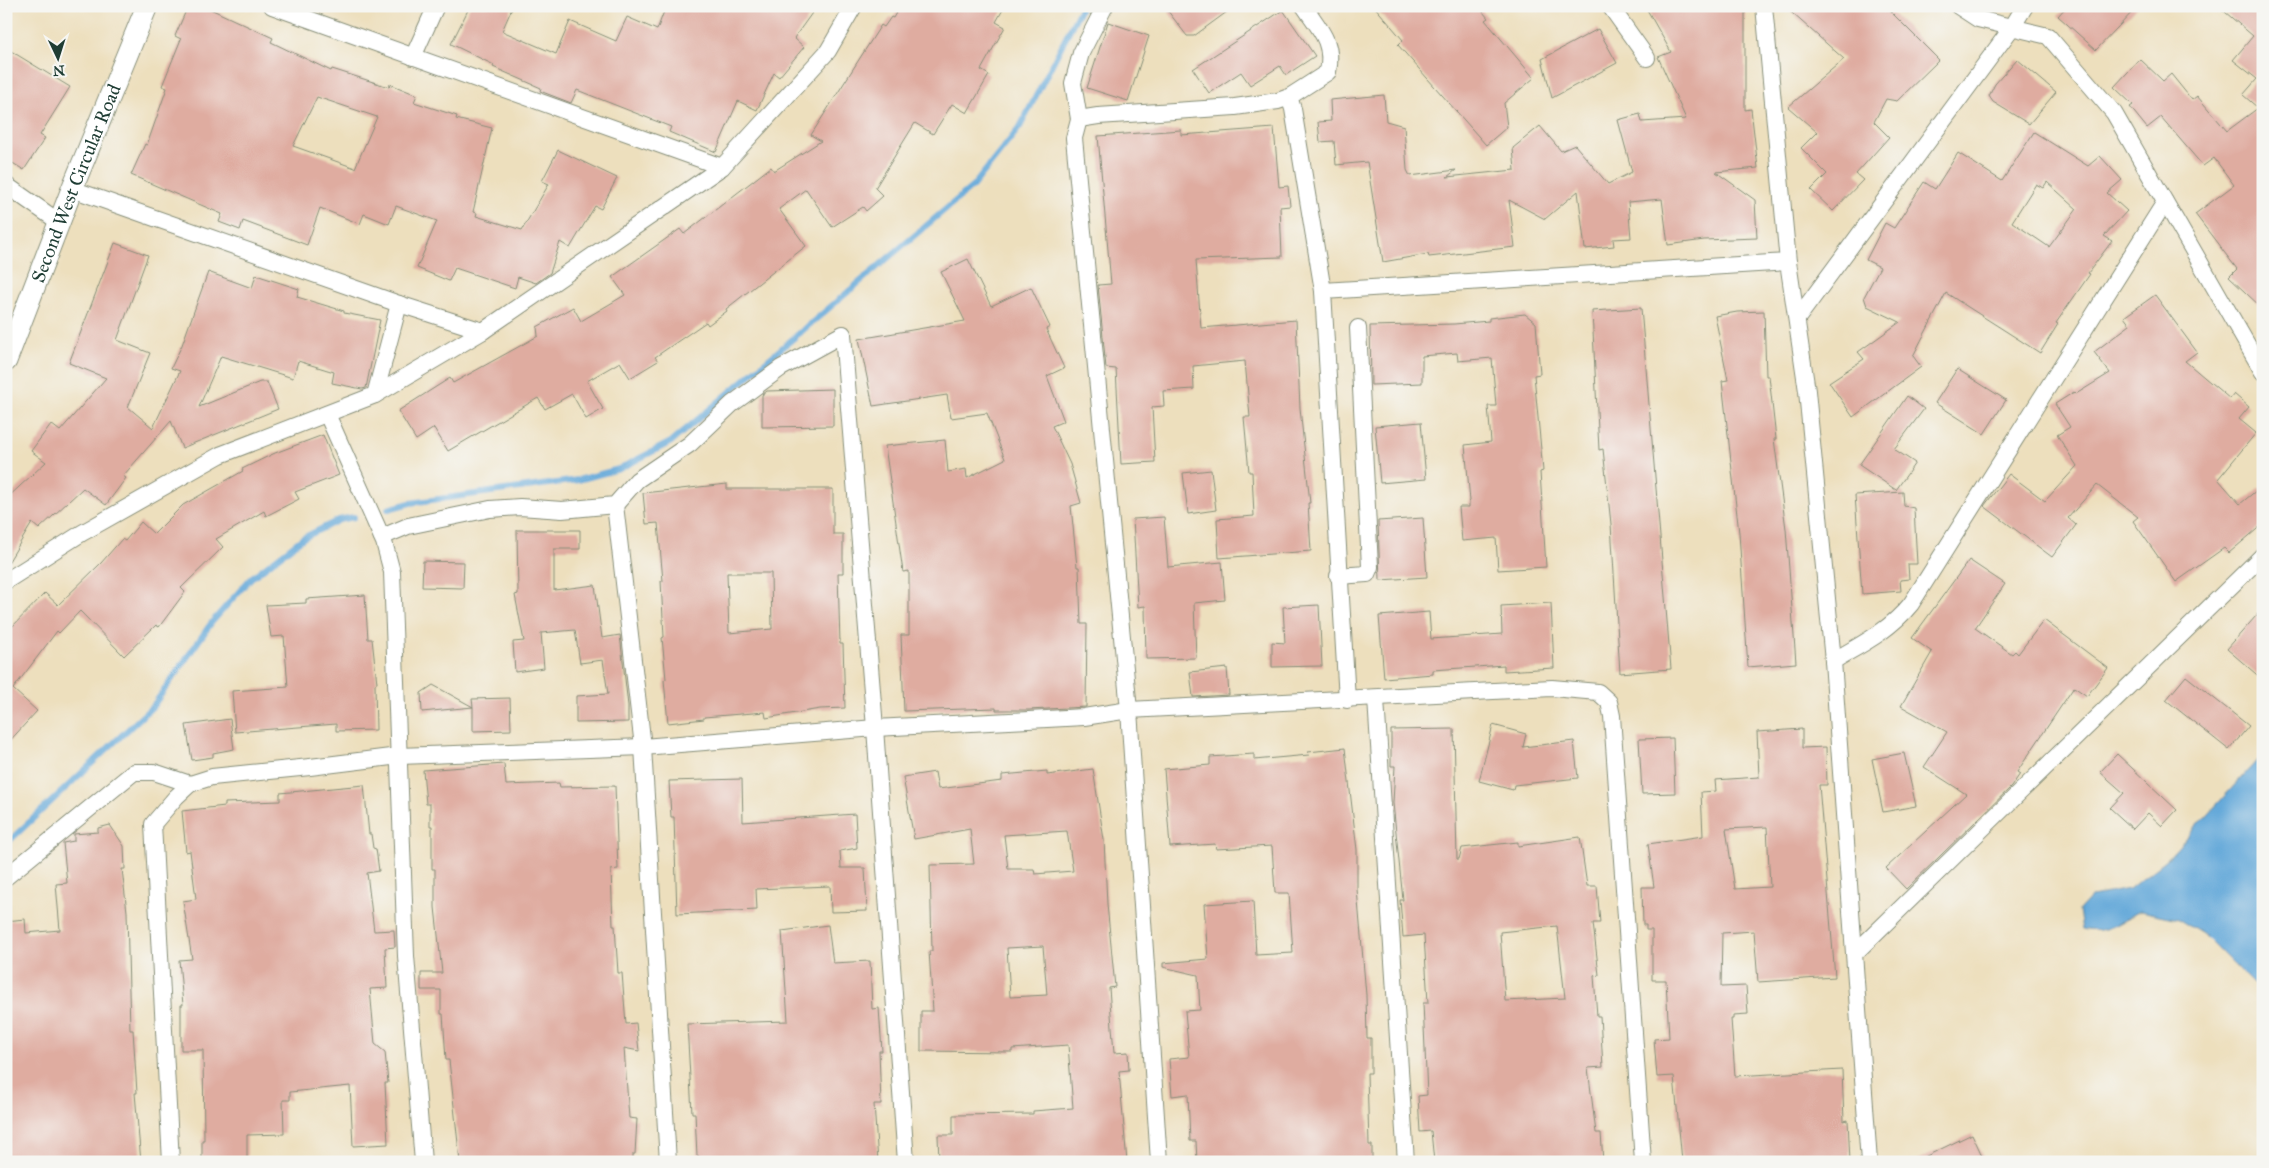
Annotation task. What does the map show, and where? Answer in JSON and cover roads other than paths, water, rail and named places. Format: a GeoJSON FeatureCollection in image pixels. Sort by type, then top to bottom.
{"type":"FeatureCollection","features":[{"type":"Feature","properties":{"kind":"street","name":"Second West Circular Road"},"geometry":{"type":"LineString","coordinates":[[6,361],[72,189],[147,6]]}},
{"type":"Feature","properties":{"kind":"street"},"geometry":{"type":"LineString","coordinates":[[272,6],[722,167]]}},
{"type":"Feature","properties":{"kind":"street"},"geometry":{"type":"LineString","coordinates":[[413,57],[436,6]]}},
{"type":"Feature","properties":{"kind":"street"},"geometry":{"type":"LineString","coordinates":[[6,581],[82,533],[220,455],[375,394],[483,331],[722,167],[828,50],[854,6]]}},
{"type":"Feature","properties":{"kind":"street"},"geometry":{"type":"LineString","coordinates":[[1105,6],[1096,20],[1081,53],[1073,84],[1078,120],[1074,138],[1129,710],[1159,1162]]}},
{"type":"Feature","properties":{"kind":"street"},"geometry":{"type":"LineString","coordinates":[[1078,120],[1107,115],[1235,107],[1278,101],[1289,97],[1328,72],[1331,57],[1328,43],[1304,6]]}},
{"type":"Feature","properties":{"kind":"street"},"geometry":{"type":"LineString","coordinates":[[1610,6],[1647,58]]}},
{"type":"Feature","properties":{"kind":"street"},"geometry":{"type":"LineString","coordinates":[[1764,6],[1788,262],[1807,391],[1833,661],[1870,1162]]}},
{"type":"Feature","properties":{"kind":"street"},"geometry":{"type":"LineString","coordinates":[[1958,6],[1978,19],[2011,29],[2048,36],[2114,113],[2263,372]]}},
{"type":"Feature","properties":{"kind":"street"},"geometry":{"type":"LineString","coordinates":[[1797,319],[2026,6]]}},
{"type":"Feature","properties":{"kind":"street"},"geometry":{"type":"LineString","coordinates":[[1289,97],[1293,109],[1323,291],[1346,700]]}},
{"type":"Feature","properties":{"kind":"street"},"geometry":{"type":"LineString","coordinates":[[6,185],[59,222]]}},
{"type":"Feature","properties":{"kind":"street"},"geometry":{"type":"LineString","coordinates":[[72,189],[399,304],[483,331]]}},
{"type":"Feature","properties":{"kind":"street"},"geometry":{"type":"LineString","coordinates":[[1833,661],[1878,636],[1897,621],[1911,604],[2165,202]]}},
{"type":"Feature","properties":{"kind":"street"},"geometry":{"type":"LineString","coordinates":[[1323,291],[1788,262]]}},
{"type":"Feature","properties":{"kind":"street"},"geometry":{"type":"LineString","coordinates":[[375,394],[399,304]]}},
{"type":"Feature","properties":{"kind":"street"},"geometry":{"type":"LineString","coordinates":[[1338,576],[1361,576],[1367,574],[1370,567],[1358,328]]}},
{"type":"Feature","properties":{"kind":"street"},"geometry":{"type":"LineString","coordinates":[[382,537],[408,526],[490,508],[520,507],[562,510],[615,505],[637,480],[690,444],[732,404],[781,368],[842,334],[875,728],[906,1162]]}},
{"type":"Feature","properties":{"kind":"street"},"geometry":{"type":"LineString","coordinates":[[327,414],[382,537],[392,572],[406,956],[423,1162]]}},
{"type":"Feature","properties":{"kind":"street"},"geometry":{"type":"LineString","coordinates":[[615,505],[643,747],[668,1162]]}},
{"type":"Feature","properties":{"kind":"street"},"geometry":{"type":"LineString","coordinates":[[1855,953],[2263,555]]}},
{"type":"Feature","properties":{"kind":"street"},"geometry":{"type":"LineString","coordinates":[[171,1162],[153,824],[190,784],[212,777],[399,756],[643,747],[875,728],[1084,717],[1129,710],[1376,699],[1552,688],[1598,692],[1609,702],[1612,716],[1643,1162]]}},
{"type":"Feature","properties":{"kind":"street"},"geometry":{"type":"LineString","coordinates":[[1376,699],[1406,1162]]}},
{"type":"Feature","properties":{"kind":"street"},"geometry":{"type":"LineString","coordinates":[[6,876],[134,772],[154,772],[190,784]]}},
{"type":"Feature","properties":{"kind":"water"},"geometry":{"type":"Polygon","coordinates":[[[2263,754],[2263,984],[2255,986],[2204,935],[2178,919],[2140,911],[2105,929],[2082,929],[2079,910],[2092,896],[2129,889],[2167,859],[2263,754]]]}},
{"type":"Feature","properties":{"kind":"waterway"},"geometry":{"type":"LineString","coordinates":[[388,509],[410,503],[578,480],[619,469],[671,442],[973,186],[1020,127],[1082,6]]}},
{"type":"Feature","properties":{"kind":"waterway"},"geometry":{"type":"LineString","coordinates":[[6,844],[153,706],[212,622],[251,578],[303,538],[339,520],[354,517]]}}]}
